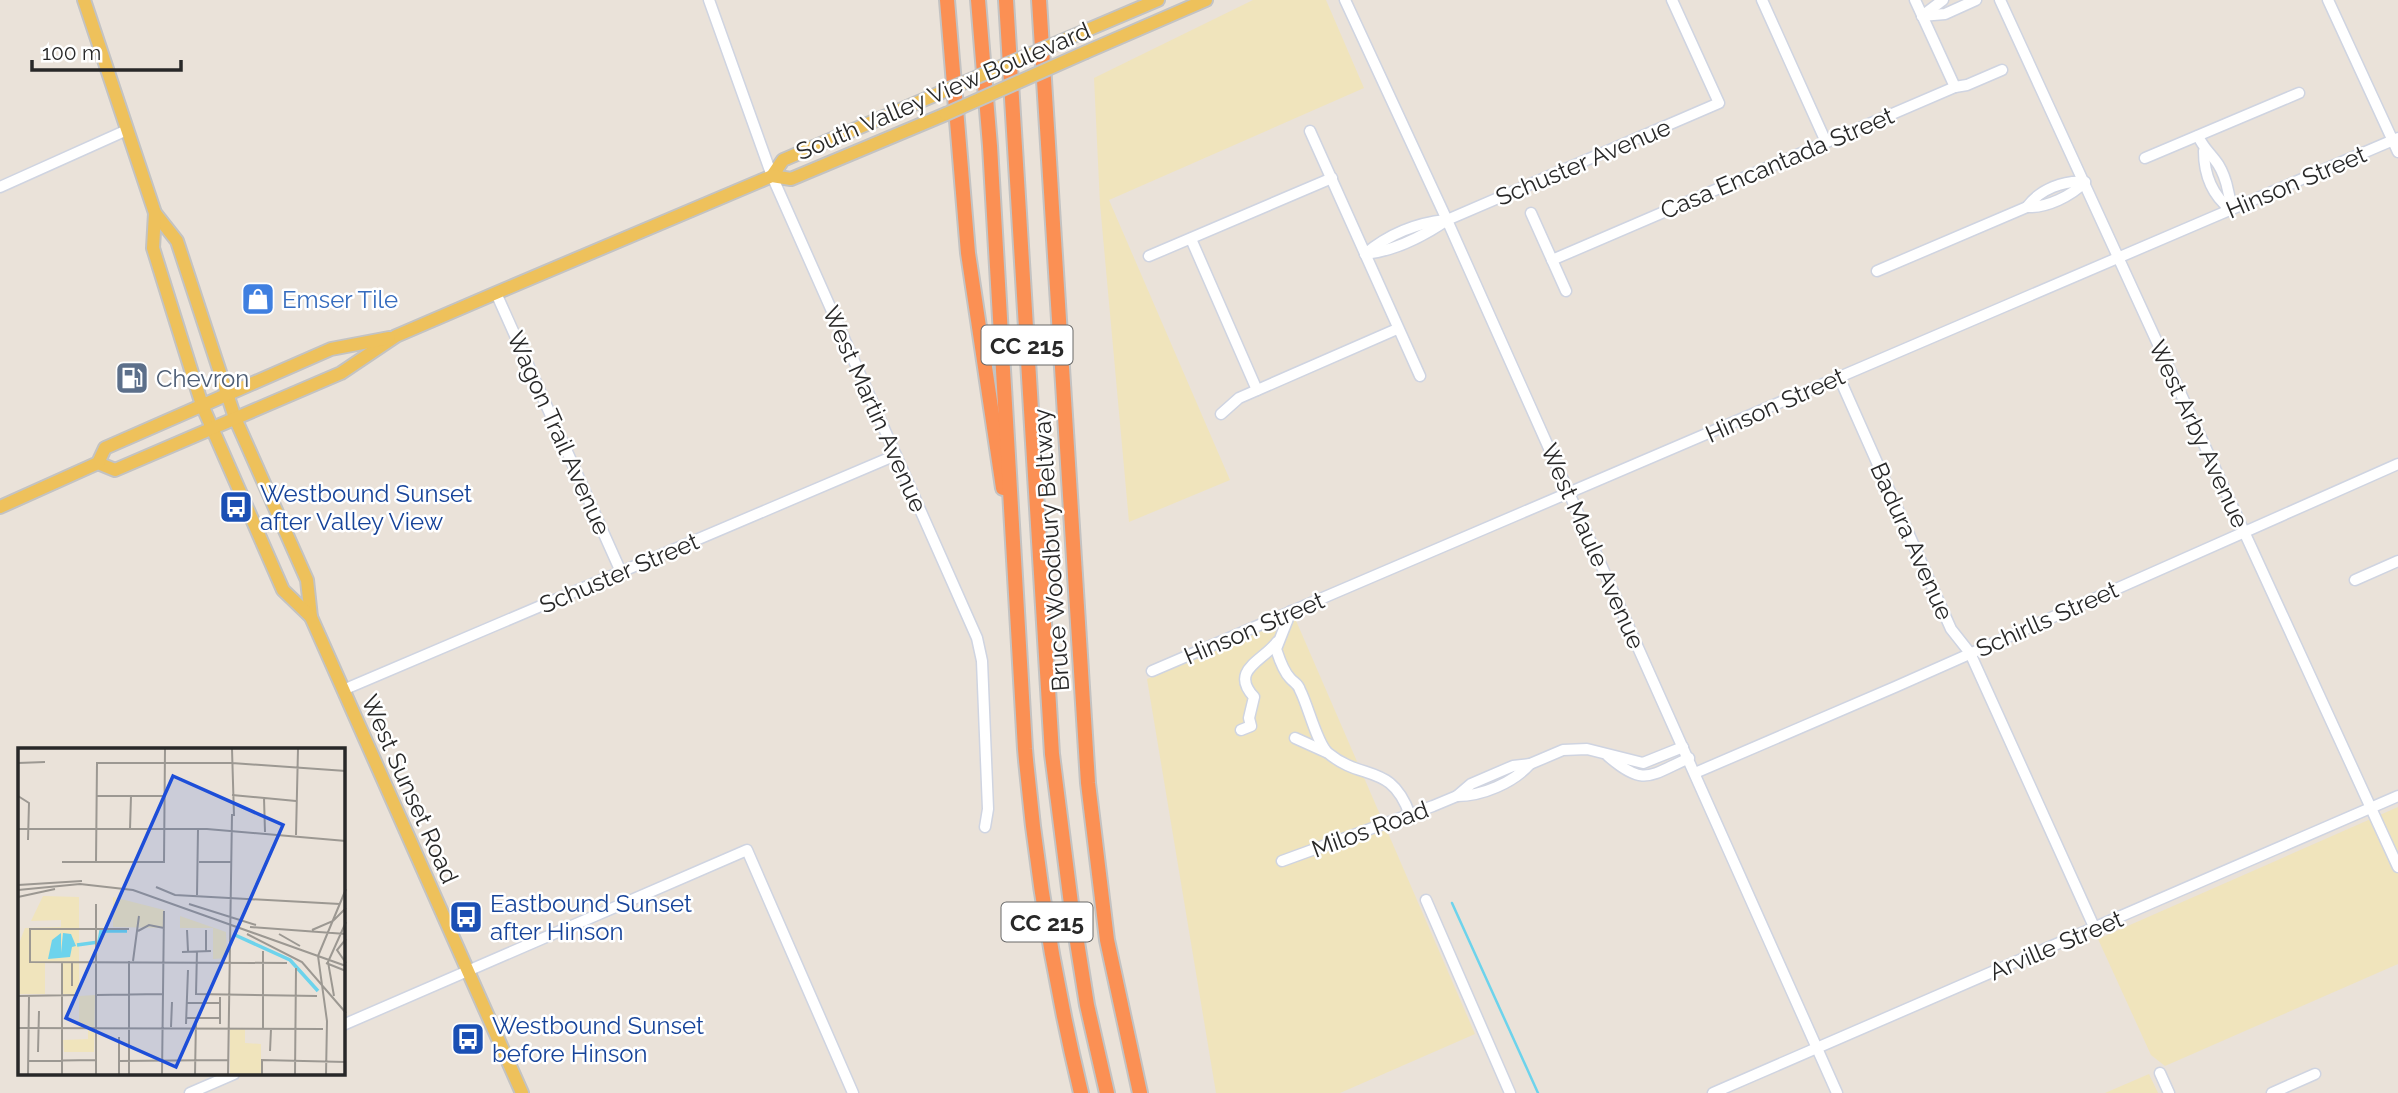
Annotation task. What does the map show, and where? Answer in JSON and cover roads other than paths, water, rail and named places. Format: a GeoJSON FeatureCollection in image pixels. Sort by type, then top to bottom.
{"type":"FeatureCollection","features":[{"type":"Feature","properties":{"kind":"highway"},"geometry":{"type":"LineString","coordinates":[[947,0],[969,265],[1016,569]]}},
{"type":"Feature","properties":{"kind":"highway","name":"CC 215"},"geometry":{"type":"LineString","coordinates":[[978,0],[990,146],[1025,749],[1032,826],[1053,962],[1082,1093]]}},
{"type":"Feature","properties":{"kind":"highway","name":"Bruce Woodbury Beltway"},"geometry":{"type":"LineString","coordinates":[[1006,0],[1052,754],[1067,880],[1085,993],[1107,1093]]}},
{"type":"Feature","properties":{"kind":"highway","name":"Bruce Woodbury Beltway"},"geometry":{"type":"LineString","coordinates":[[1039,0],[1088,783],[1107,940],[1140,1093]]}},
{"type":"Feature","properties":{"kind":"main road","name":"West Sunset Road"},"geometry":{"type":"LineString","coordinates":[[85,0],[155,213],[177,241],[226,395],[307,580],[311,617],[522,1093]]}},
{"type":"Feature","properties":{"kind":"main road","name":"South Valley View Boulevard"},"geometry":{"type":"LineString","coordinates":[[772,176],[783,160],[1158,0]]}},
{"type":"Feature","properties":{"kind":"main road","name":"South Valley View Boulevard"},"geometry":{"type":"LineString","coordinates":[[98,463],[115,470],[341,373],[396,336],[772,176],[791,179],[1206,0]]}},
{"type":"Feature","properties":{"kind":"main road","name":"West Sunset Road"},"geometry":{"type":"LineString","coordinates":[[155,213],[153,248],[202,405],[283,590],[311,617]]}},
{"type":"Feature","properties":{"kind":"main road","name":"South Valley View Boulevard"},"geometry":{"type":"LineString","coordinates":[[0,507],[98,463],[104,448],[331,349],[396,336]]}},
{"type":"Feature","properties":{"kind":"street","name":"West Martin Avenue"},"geometry":{"type":"LineString","coordinates":[[709,0],[772,176],[977,638],[982,661],[988,809],[985,827]]}},
{"type":"Feature","properties":{"kind":"street","name":"West Maule Avenue"},"geometry":{"type":"LineString","coordinates":[[1345,0],[1447,220],[1837,1093]]}},
{"type":"Feature","properties":{"kind":"street","name":"Schuster Avenue"},"geometry":{"type":"LineString","coordinates":[[1365,254],[1386,252],[1426,234],[1447,220],[1719,103],[1672,0]]}},
{"type":"Feature","properties":{"kind":"street"},"geometry":{"type":"LineString","coordinates":[[1762,0],[1826,142]]}},
{"type":"Feature","properties":{"kind":"street"},"geometry":{"type":"LineString","coordinates":[[1915,0],[1955,87]]}},
{"type":"Feature","properties":{"kind":"street"},"geometry":{"type":"LineString","coordinates":[[1923,16],[1943,0]]}},
{"type":"Feature","properties":{"kind":"street"},"geometry":{"type":"LineString","coordinates":[[1923,16],[1945,14],[1976,0]]}},
{"type":"Feature","properties":{"kind":"street","name":"West Arby Avenue"},"geometry":{"type":"LineString","coordinates":[[2000,0],[2398,867]]}},
{"type":"Feature","properties":{"kind":"street"},"geometry":{"type":"LineString","coordinates":[[2328,0],[2395,139],[2398,152]]}},
{"type":"Feature","properties":{"kind":"street","name":"Casa Encantada Street"},"geometry":{"type":"LineString","coordinates":[[1552,260],[1955,87],[1967,85],[2002,70]]}},
{"type":"Feature","properties":{"kind":"street"},"geometry":{"type":"LineString","coordinates":[[2145,158],[2299,93]]}},
{"type":"Feature","properties":{"kind":"street"},"geometry":{"type":"LineString","coordinates":[[0,187],[127,130]]}},
{"type":"Feature","properties":{"kind":"street"},"geometry":{"type":"LineString","coordinates":[[1310,131],[1420,376]]}},
{"type":"Feature","properties":{"kind":"street"},"geometry":{"type":"LineString","coordinates":[[2198,136],[2204,151],[2216,161],[2230,194],[2231,210]]}},
{"type":"Feature","properties":{"kind":"street","name":"Hinson Street"},"geometry":{"type":"LineString","coordinates":[[1152,671],[2395,139]]}},
{"type":"Feature","properties":{"kind":"street"},"geometry":{"type":"LineString","coordinates":[[1149,256],[1332,178]]}},
{"type":"Feature","properties":{"kind":"street"},"geometry":{"type":"LineString","coordinates":[[1877,271],[2027,207],[2035,196],[2070,181],[2085,182]]}},
{"type":"Feature","properties":{"kind":"street"},"geometry":{"type":"LineString","coordinates":[[1531,213],[1566,291]]}},
{"type":"Feature","properties":{"kind":"street"},"geometry":{"type":"LineString","coordinates":[[1191,239],[1257,390]]}},
{"type":"Feature","properties":{"kind":"street","name":"Wagon Trail Avenue"},"geometry":{"type":"LineString","coordinates":[[496,293],[621,572]]}},
{"type":"Feature","properties":{"kind":"street"},"geometry":{"type":"LineString","coordinates":[[1222,414],[1231,403],[1257,390],[1397,329]]}},
{"type":"Feature","properties":{"kind":"street","name":"Badura Avenue"},"geometry":{"type":"LineString","coordinates":[[1839,377],[1951,629],[1970,653],[2095,929]]}},
{"type":"Feature","properties":{"kind":"street","name":"Schuster Street"},"geometry":{"type":"LineString","coordinates":[[343,690],[896,455]]}},
{"type":"Feature","properties":{"kind":"street","name":"Schirlls Street"},"geometry":{"type":"LineString","coordinates":[[1695,773],[2398,464]]}},
{"type":"Feature","properties":{"kind":"street"},"geometry":{"type":"LineString","coordinates":[[2355,580],[2398,561]]}},
{"type":"Feature","properties":{"kind":"street"},"geometry":{"type":"LineString","coordinates":[[1291,611],[1276,649],[1284,670],[1289,678],[1297,683],[1320,744],[1326,752]]}},
{"type":"Feature","properties":{"kind":"street"},"geometry":{"type":"LineString","coordinates":[[1241,730],[1251,726],[1249,718],[1254,697],[1246,685],[1246,672],[1270,652],[1279,639]]}},
{"type":"Feature","properties":{"kind":"street"},"geometry":{"type":"LineString","coordinates":[[1294,738],[1364,772],[1388,780],[1405,801],[1410,815]]}},
{"type":"Feature","properties":{"kind":"street","name":"Milos Road"},"geometry":{"type":"LineString","coordinates":[[1282,861],[1457,796],[1475,795],[1517,777],[1530,764],[1569,749],[1587,749],[1643,763],[1684,747]]}},
{"type":"Feature","properties":{"kind":"street","name":"Milos Road"},"geometry":{"type":"LineString","coordinates":[[1607,755],[1625,771],[1644,776],[1689,758]]}},
{"type":"Feature","properties":{"kind":"street","name":"Arville Street"},"geometry":{"type":"LineString","coordinates":[[1713,1093],[2398,796]]}},
{"type":"Feature","properties":{"kind":"street"},"geometry":{"type":"LineString","coordinates":[[345,1025],[747,849],[853,1093]]}},
{"type":"Feature","properties":{"kind":"street"},"geometry":{"type":"LineString","coordinates":[[1426,900],[1510,1093]]}},
{"type":"Feature","properties":{"kind":"street"},"geometry":{"type":"LineString","coordinates":[[2160,1073],[2169,1093]]}},
{"type":"Feature","properties":{"kind":"street"},"geometry":{"type":"LineString","coordinates":[[2272,1093],[2315,1074]]}},
{"type":"Feature","properties":{"kind":"street"},"geometry":{"type":"LineString","coordinates":[[192,1093],[229,1076]]}},
{"type":"Feature","properties":{"kind":"waterway"},"geometry":{"type":"LineString","coordinates":[[1452,903],[1538,1093]]}},
{"type":"Feature","properties":{"kind":"place","name":"Emser Tile"},"geometry":{"type":"Point","coordinates":[258,299]}},
{"type":"Feature","properties":{"kind":"place","name":"Chevron"},"geometry":{"type":"Point","coordinates":[132,378]}},
{"type":"Feature","properties":{"kind":"place","name":"Westbound Sunset after Valley View"},"geometry":{"type":"Point","coordinates":[236,507]}},
{"type":"Feature","properties":{"kind":"place","name":"Eastbound Sunset after Hinson"},"geometry":{"type":"Point","coordinates":[466,917]}},
{"type":"Feature","properties":{"kind":"place","name":"Westbound Sunset before Hinson"},"geometry":{"type":"Point","coordinates":[468,1039]}}]}
